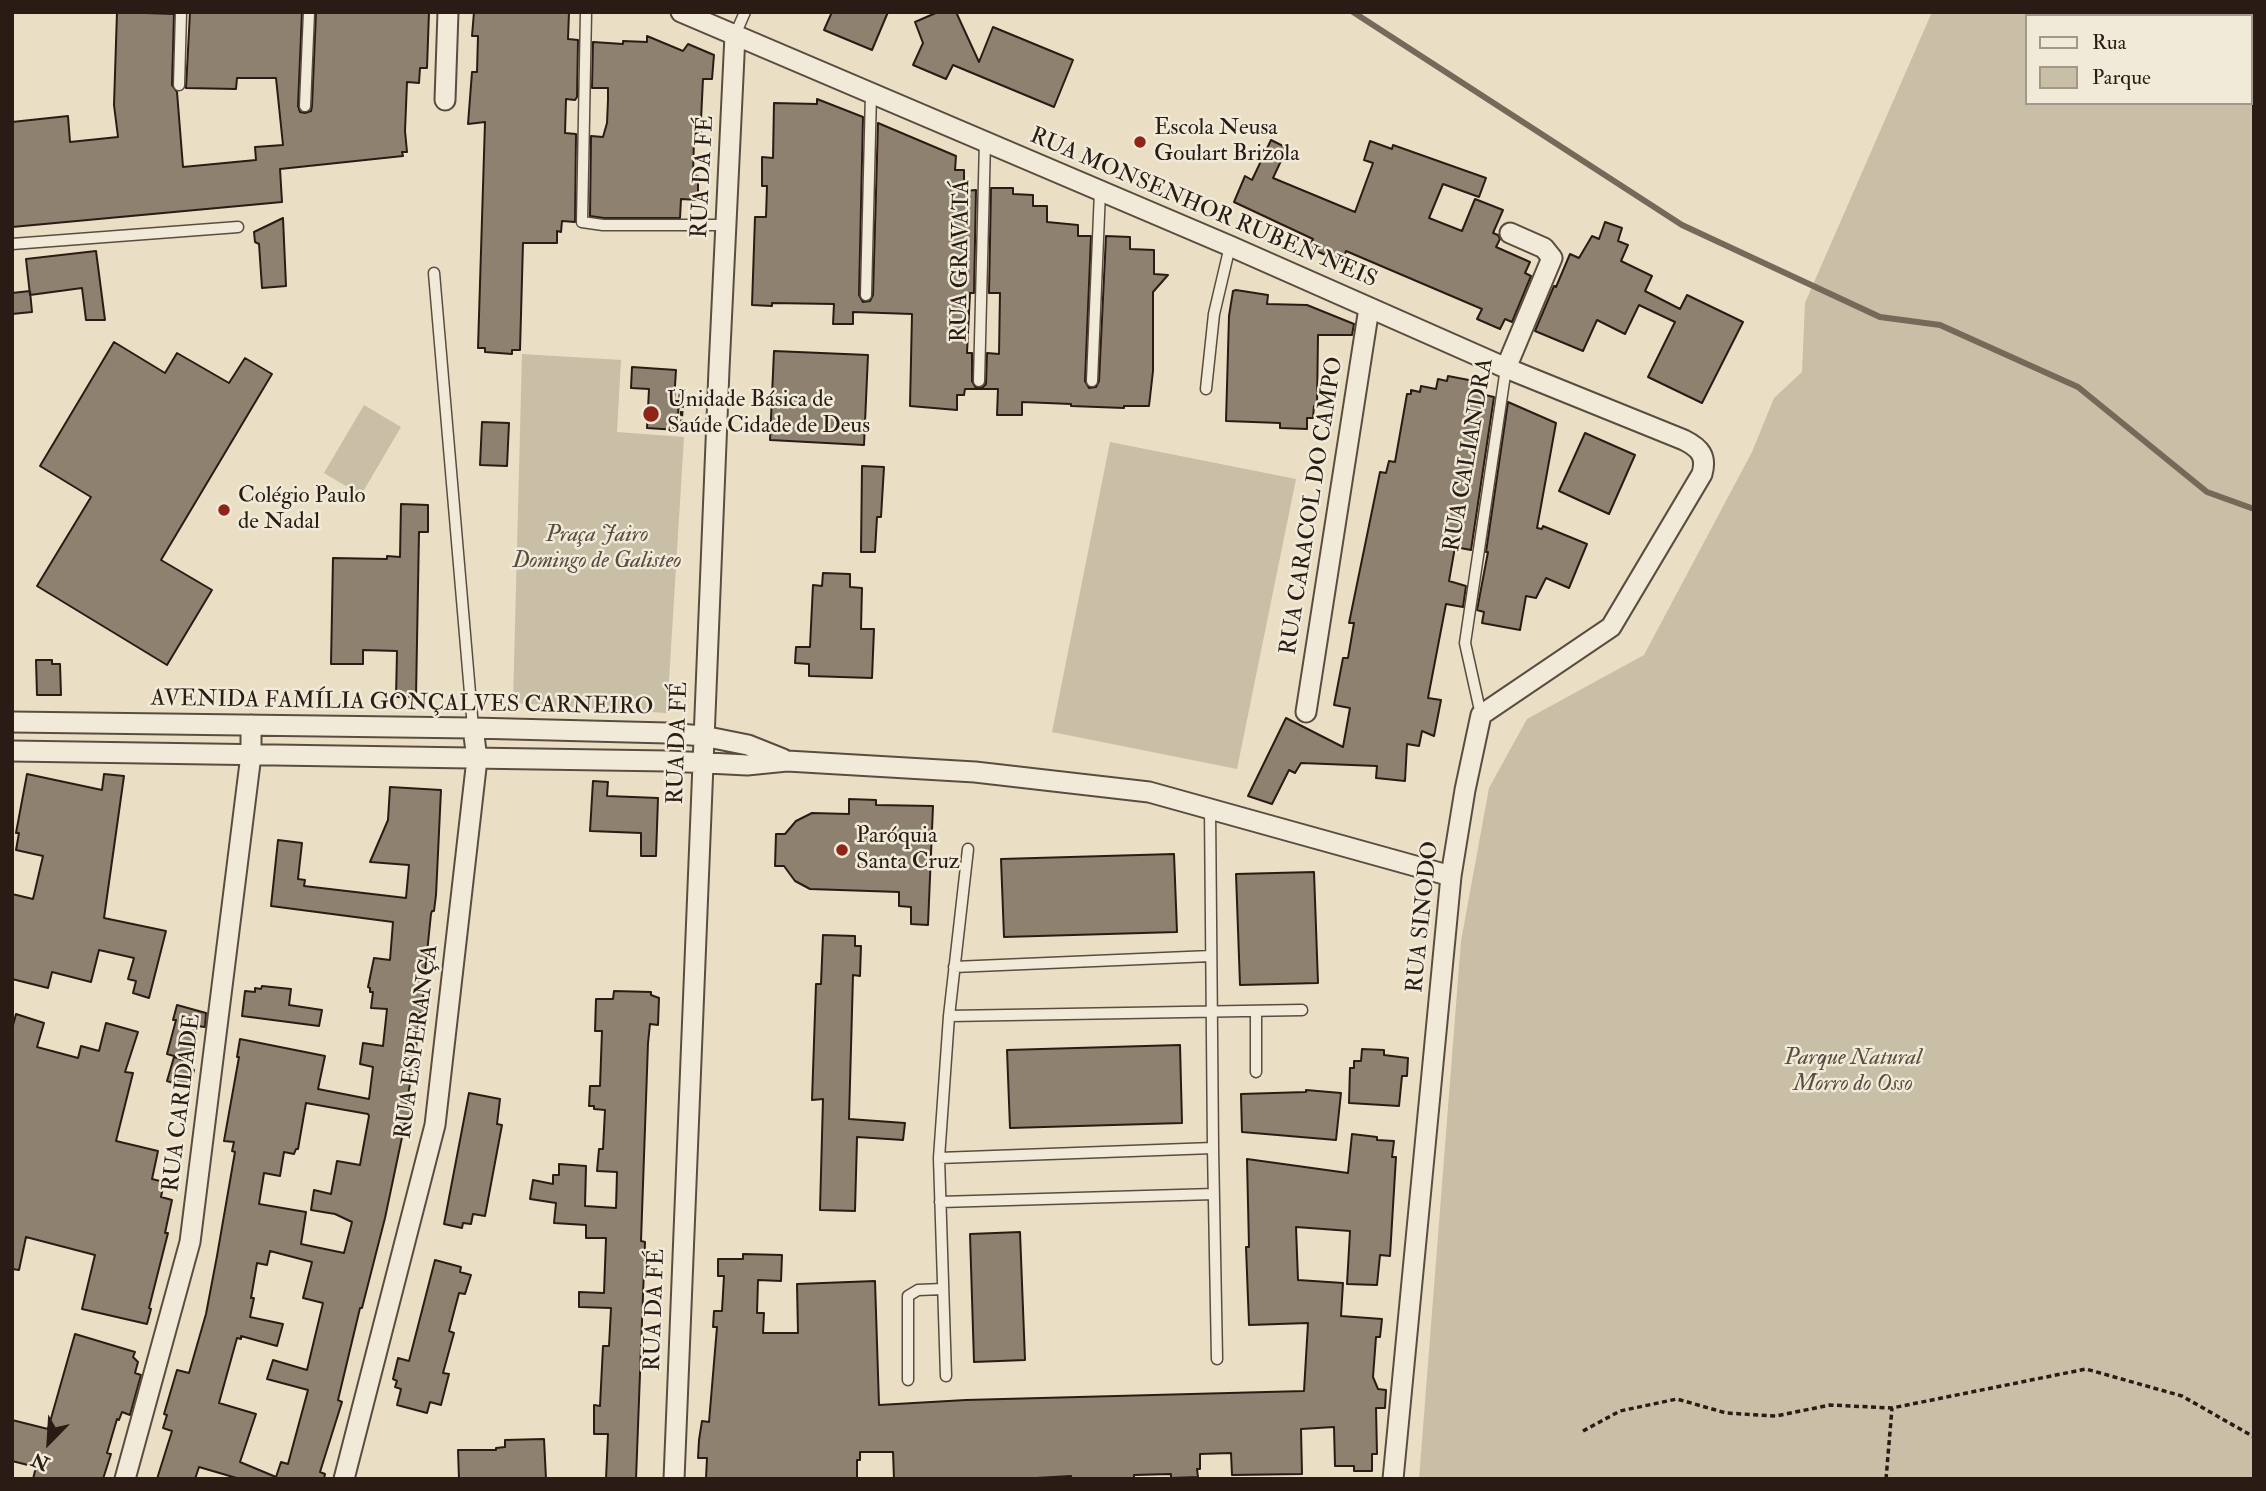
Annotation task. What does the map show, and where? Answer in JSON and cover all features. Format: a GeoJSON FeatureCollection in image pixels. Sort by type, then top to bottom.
{"type":"FeatureCollection","features":[{"type":"Feature","properties":{"kind":"street"},"geometry":{"type":"LineString","coordinates":[[445,100],[448,12]]}},
{"type":"Feature","properties":{"kind":"street","name":"RUA MONSENHOR RUBEN NEIS"},"geometry":{"type":"LineString","coordinates":[[681,12],[1230,246],[1506,368],[1695,446],[1703,454],[1703,474],[1611,626],[1481,715]]}},
{"type":"Feature","properties":{"kind":"street","name":"RUA DA FÉ"},"geometry":{"type":"LineString","coordinates":[[674,1479],[717,398],[735,35]]}},
{"type":"Feature","properties":{"kind":"street","name":"RUA CALIANDRA"},"geometry":{"type":"LineString","coordinates":[[1506,368],[1552,258],[1544,248],[1510,233]]}},
{"type":"Feature","properties":{"kind":"street","name":"RUA CARACOL DO CAMPO"},"geometry":{"type":"LineString","coordinates":[[1306,712],[1369,308]]}},
{"type":"Feature","properties":{"kind":"street","name":"RUA SINODO"},"geometry":{"type":"LineString","coordinates":[[1393,1479],[1451,877],[1481,715]]}},
{"type":"Feature","properties":{"kind":"street","name":"AVENIDA FAMÍLIA GONÇALVES CARNEIRO"},"geometry":{"type":"LineString","coordinates":[[12,722],[473,728],[703,736],[748,745],[787,761]]}},
{"type":"Feature","properties":{"kind":"street","name":"RUA CARIDADE"},"geometry":{"type":"LineString","coordinates":[[125,1479],[190,1242],[251,755],[251,725]]}},
{"type":"Feature","properties":{"kind":"street","name":"RUA ESPERANÇA"},"geometry":{"type":"LineString","coordinates":[[344,1479],[435,1125],[477,759],[473,728]]}},
{"type":"Feature","properties":{"kind":"street","name":"AVENIDA FAMÍLIA GONÇALVES CARNEIRO"},"geometry":{"type":"LineString","coordinates":[[12,751],[668,761],[747,765],[787,761],[975,772],[1149,792],[1451,877]]}},
{"type":"Feature","properties":{"kind":"lane"},"geometry":{"type":"LineString","coordinates":[[179,85],[181,12]]}},
{"type":"Feature","properties":{"kind":"lane"},"geometry":{"type":"LineString","coordinates":[[305,106],[309,12]]}},
{"type":"Feature","properties":{"kind":"lane"},"geometry":{"type":"LineString","coordinates":[[586,12],[582,222],[603,225],[726,225]]}},
{"type":"Feature","properties":{"kind":"lane","name":"RUA DA FÉ"},"geometry":{"type":"LineString","coordinates":[[735,35],[746,12]]}},
{"type":"Feature","properties":{"kind":"lane"},"geometry":{"type":"LineString","coordinates":[[866,295],[871,93]]}},
{"type":"Feature","properties":{"kind":"lane","name":"RUA GRAVATÁ"},"geometry":{"type":"LineString","coordinates":[[979,381],[985,141]]}},
{"type":"Feature","properties":{"kind":"lane"},"geometry":{"type":"LineString","coordinates":[[1092,381],[1100,190]]}},
{"type":"Feature","properties":{"kind":"lane"},"geometry":{"type":"LineString","coordinates":[[12,244],[238,227]]}},
{"type":"Feature","properties":{"kind":"lane"},"geometry":{"type":"LineString","coordinates":[[1206,389],[1214,314],[1230,246]]}},
{"type":"Feature","properties":{"kind":"lane"},"geometry":{"type":"LineString","coordinates":[[435,273],[473,728]]}},
{"type":"Feature","properties":{"kind":"lane","name":"RUA CALIANDRA"},"geometry":{"type":"LineString","coordinates":[[1481,715],[1465,643],[1506,368]]}},
{"type":"Feature","properties":{"kind":"lane"},"geometry":{"type":"LineString","coordinates":[[1210,808],[1217,1359]]}},
{"type":"Feature","properties":{"kind":"lane"},"geometry":{"type":"LineString","coordinates":[[946,1376],[939,1158],[949,1016],[968,849]]}},
{"type":"Feature","properties":{"kind":"lane"},"geometry":{"type":"LineString","coordinates":[[954,967],[1211,956]]}},
{"type":"Feature","properties":{"kind":"lane"},"geometry":{"type":"LineString","coordinates":[[949,1016],[1302,1010]]}},
{"type":"Feature","properties":{"kind":"lane"},"geometry":{"type":"LineString","coordinates":[[1256,1011],[1256,1072]]}},
{"type":"Feature","properties":{"kind":"lane"},"geometry":{"type":"LineString","coordinates":[[939,1158],[1213,1148]]}},
{"type":"Feature","properties":{"kind":"lane"},"geometry":{"type":"LineString","coordinates":[[940,1202],[1214,1194]]}},
{"type":"Feature","properties":{"kind":"lane"},"geometry":{"type":"LineString","coordinates":[[908,1380],[908,1296],[918,1290],[943,1289]]}},
{"type":"Feature","properties":{"kind":"path"},"geometry":{"type":"LineString","coordinates":[[670,395],[717,398]]}},
{"type":"Feature","properties":{"kind":"path"},"geometry":{"type":"LineString","coordinates":[[680,433],[682,396]]}},
{"type":"Feature","properties":{"kind":"path"},"geometry":{"type":"LineString","coordinates":[[1583,1431],[1620,1411],[1677,1399],[1726,1413],[1776,1416],[1830,1405],[1892,1408],[2086,1369],[2182,1396],[2254,1437]]}},
{"type":"Feature","properties":{"kind":"path"},"geometry":{"type":"LineString","coordinates":[[1886,1479],[1892,1408]]}},
{"type":"Feature","properties":{"kind":"green space","name":"Parque Natural Morro do Osso"},"geometry":{"type":"Polygon","coordinates":[[[1932,12],[2254,12],[2254,1479],[1419,1479],[1461,941],[1489,788],[1527,719],[1644,655],[1752,452],[1774,398],[1802,372],[1805,303],[1932,12]]]}},
{"type":"Feature","properties":{"kind":"green space","name":"Praça Jairo Domingo de Galisteo"},"geometry":{"type":"Polygon","coordinates":[[[522,354],[621,360],[617,432],[684,437],[667,713],[513,703],[522,354]]]}},
{"type":"Feature","properties":{"kind":"green space"},"geometry":{"type":"Polygon","coordinates":[[[364,405],[401,427],[361,495],[324,473],[364,405]]]}},
{"type":"Feature","properties":{"kind":"green space"},"geometry":{"type":"Polygon","coordinates":[[[1110,442],[1296,479],[1237,769],[1052,732],[1110,442]]]}},
{"type":"Feature","properties":{"kind":"building"},"geometry":{"type":"Polygon","coordinates":[[[117,12],[174,14],[172,85],[177,92],[183,167],[256,160],[255,147],[283,145],[276,78],[237,78],[236,89],[186,88],[190,12],[302,12],[298,106],[300,112],[305,113],[311,111],[312,106],[316,12],[429,12],[427,68],[420,68],[419,83],[407,82],[407,152],[402,152],[403,156],[280,169],[282,202],[12,227],[12,122],[68,116],[70,142],[118,137],[114,105],[117,12]]]}},
{"type":"Feature","properties":{"kind":"building"},"geometry":{"type":"Polygon","coordinates":[[[474,12],[569,12],[568,39],[578,40],[577,97],[575,100],[566,99],[565,133],[576,134],[575,222],[562,221],[561,232],[557,231],[557,243],[523,243],[520,350],[512,350],[512,354],[485,352],[485,348],[478,348],[485,122],[468,124],[472,72],[477,72],[478,36],[472,36],[474,12]]]}},
{"type":"Feature","properties":{"kind":"building"},"geometry":{"type":"Polygon","coordinates":[[[832,12],[888,12],[872,50],[824,30],[832,12]]]}},
{"type":"Feature","properties":{"kind":"building"},"geometry":{"type":"Polygon","coordinates":[[[938,12],[956,12],[979,62],[993,27],[1073,60],[1054,107],[953,65],[946,79],[913,65],[923,43],[915,22],[938,12]]]}},
{"type":"Feature","properties":{"kind":"building"},"geometry":{"type":"Polygon","coordinates":[[[647,36],[683,51],[688,44],[714,55],[712,79],[703,79],[700,140],[694,139],[693,175],[698,176],[698,200],[681,199],[680,218],[590,216],[591,136],[603,137],[608,100],[608,88],[592,88],[593,42],[647,42],[647,36]]]}},
{"type":"Feature","properties":{"kind":"building"},"geometry":{"type":"Polygon","coordinates":[[[817,99],[863,117],[859,295],[863,302],[870,301],[873,295],[878,123],[956,156],[955,170],[964,170],[964,191],[976,190],[974,293],[970,293],[967,353],[972,353],[972,381],[976,388],[982,388],[986,384],[987,353],[999,354],[1000,293],[989,293],[991,188],[1013,188],[1013,194],[1033,195],[1033,206],[1047,206],[1047,222],[1078,225],[1078,236],[1091,236],[1085,381],[1089,388],[1096,387],[1099,381],[1106,236],[1130,237],[1130,249],[1154,250],[1154,274],[1168,275],[1153,292],[1153,371],[1149,406],[1124,408],[1022,402],[1022,415],[997,415],[998,389],[965,389],[964,395],[957,395],[957,410],[910,406],[912,314],[853,312],[853,324],[833,324],[834,304],[752,305],[755,217],[766,217],[767,186],[762,186],[762,157],[773,158],[774,103],[817,104],[817,99]]]}},
{"type":"Feature","properties":{"kind":"building"},"geometry":{"type":"Polygon","coordinates":[[[1271,140],[1287,148],[1273,178],[1355,212],[1373,163],[1364,160],[1370,141],[1392,149],[1393,145],[1486,178],[1479,197],[1443,184],[1429,218],[1462,231],[1475,199],[1503,210],[1493,233],[1500,239],[1496,247],[1530,262],[1525,273],[1531,276],[1512,322],[1505,319],[1500,329],[1477,319],[1482,309],[1346,251],[1342,262],[1309,248],[1313,239],[1234,202],[1245,176],[1252,180],[1271,140]]]}},
{"type":"Feature","properties":{"kind":"building"},"geometry":{"type":"Polygon","coordinates":[[[283,218],[286,286],[262,288],[259,244],[255,242],[254,232],[283,218]]]}},
{"type":"Feature","properties":{"kind":"building"},"geometry":{"type":"Polygon","coordinates":[[[1605,222],[1622,228],[1618,241],[1628,245],[1621,261],[1652,276],[1645,291],[1680,309],[1687,295],[1743,322],[1702,403],[1648,377],[1675,322],[1639,305],[1625,334],[1597,320],[1583,351],[1535,331],[1570,254],[1579,258],[1592,236],[1599,239],[1605,222]]]}},
{"type":"Feature","properties":{"kind":"building"},"geometry":{"type":"Polygon","coordinates":[[[96,251],[105,320],[86,320],[82,288],[30,295],[26,259],[96,251]]]}},
{"type":"Feature","properties":{"kind":"building"},"geometry":{"type":"Polygon","coordinates":[[[30,291],[32,312],[12,314],[12,293],[30,291]]]}},
{"type":"Feature","properties":{"kind":"building"},"geometry":{"type":"Polygon","coordinates":[[[1233,291],[1268,295],[1267,304],[1307,305],[1354,324],[1352,335],[1318,335],[1317,406],[1314,406],[1313,418],[1307,418],[1307,429],[1280,428],[1280,423],[1226,421],[1229,316],[1233,291]]]}},
{"type":"Feature","properties":{"kind":"building"},"geometry":{"type":"Polygon","coordinates":[[[114,342],[165,373],[177,353],[229,383],[245,358],[272,374],[161,560],[212,590],[167,665],[37,586],[91,497],[40,466],[114,342]]]}},
{"type":"Feature","properties":{"kind":"building"},"geometry":{"type":"Polygon","coordinates":[[[774,351],[868,355],[864,445],[770,440],[774,351]]]}},
{"type":"Feature","properties":{"kind":"building"},"geometry":{"type":"Polygon","coordinates":[[[632,367],[676,370],[674,401],[679,401],[677,430],[647,428],[649,389],[631,388],[632,367]]]}},
{"type":"Feature","properties":{"kind":"building"},"geometry":{"type":"Polygon","coordinates":[[[1448,376],[1474,381],[1471,392],[1494,397],[1471,550],[1455,547],[1449,581],[1466,586],[1463,607],[1446,604],[1428,698],[1441,700],[1434,736],[1422,731],[1419,746],[1407,744],[1405,781],[1376,778],[1377,766],[1301,763],[1295,773],[1289,770],[1272,804],[1248,796],[1286,718],[1343,747],[1350,708],[1334,705],[1343,658],[1348,658],[1354,623],[1349,623],[1380,472],[1386,473],[1389,461],[1395,462],[1407,394],[1411,394],[1411,390],[1420,392],[1421,386],[1436,389],[1438,379],[1447,381],[1448,376]]]}},
{"type":"Feature","properties":{"kind":"building"},"geometry":{"type":"Polygon","coordinates":[[[1508,402],[1556,423],[1537,528],[1542,529],[1543,526],[1587,544],[1569,588],[1546,578],[1536,598],[1526,596],[1520,630],[1482,623],[1484,612],[1477,610],[1488,552],[1508,402]]]}},
{"type":"Feature","properties":{"kind":"building"},"geometry":{"type":"Polygon","coordinates":[[[482,422],[509,423],[507,466],[480,465],[482,422]]]}},
{"type":"Feature","properties":{"kind":"building"},"geometry":{"type":"Polygon","coordinates":[[[1585,433],[1635,455],[1609,514],[1559,491],[1585,433]]]}},
{"type":"Feature","properties":{"kind":"building"},"geometry":{"type":"Polygon","coordinates":[[[862,466],[884,467],[881,517],[877,517],[875,552],[861,552],[862,466]]]}},
{"type":"Feature","properties":{"kind":"building"},"geometry":{"type":"Polygon","coordinates":[[[401,504],[428,505],[428,532],[419,532],[416,697],[396,697],[397,651],[363,650],[363,664],[331,664],[333,558],[400,557],[401,504]]]}},
{"type":"Feature","properties":{"kind":"building"},"geometry":{"type":"Polygon","coordinates":[[[823,573],[850,574],[850,587],[862,588],[861,629],[874,629],[872,678],[809,676],[809,664],[795,663],[796,647],[810,647],[813,585],[822,586],[823,573]]]}},
{"type":"Feature","properties":{"kind":"building"},"geometry":{"type":"Polygon","coordinates":[[[36,660],[52,660],[52,664],[60,664],[61,695],[37,695],[36,660]]]}},
{"type":"Feature","properties":{"kind":"building"},"geometry":{"type":"Polygon","coordinates":[[[27,774],[102,790],[104,774],[124,776],[104,918],[166,931],[149,998],[133,993],[136,981],[128,979],[134,958],[99,950],[91,982],[52,972],[48,988],[12,979],[12,894],[33,899],[43,856],[16,850],[19,833],[16,833],[27,774]]]}},
{"type":"Feature","properties":{"kind":"building"},"geometry":{"type":"Polygon","coordinates":[[[593,781],[608,782],[607,796],[658,798],[656,856],[641,856],[641,833],[590,831],[593,781]]]}},
{"type":"Feature","properties":{"kind":"building"},"geometry":{"type":"Polygon","coordinates":[[[390,787],[441,790],[436,895],[434,911],[431,914],[424,982],[423,998],[426,998],[424,1014],[420,1013],[415,1057],[419,1058],[416,1074],[412,1073],[406,1106],[413,1107],[409,1124],[405,1123],[385,1218],[360,1308],[338,1400],[342,1402],[320,1472],[325,1474],[324,1479],[240,1479],[199,1467],[195,1479],[157,1479],[172,1431],[163,1428],[167,1415],[164,1414],[177,1370],[189,1373],[206,1314],[217,1256],[235,1152],[232,1151],[234,1142],[224,1141],[240,1039],[325,1056],[318,1089],[369,1099],[373,1067],[360,1064],[363,1043],[383,1046],[387,1009],[371,1008],[373,992],[370,992],[368,987],[374,958],[390,960],[393,922],[271,906],[278,840],[302,843],[298,879],[305,880],[304,886],[406,898],[409,865],[370,862],[388,820],[390,787]],[[306,1103],[298,1149],[294,1154],[284,1152],[280,1176],[264,1173],[259,1204],[306,1212],[301,1244],[344,1253],[352,1222],[335,1214],[311,1210],[314,1190],[331,1194],[337,1161],[360,1165],[369,1116],[306,1103]],[[270,1251],[267,1265],[257,1263],[250,1317],[283,1324],[277,1346],[241,1336],[241,1339],[237,1338],[219,1403],[256,1414],[240,1462],[276,1477],[281,1462],[288,1464],[308,1390],[267,1379],[273,1360],[307,1370],[323,1303],[303,1298],[312,1262],[270,1251]]]}},
{"type":"Feature","properties":{"kind":"building","name":"Paróquia Santa Cruz"},"geometry":{"type":"Polygon","coordinates":[[[849,799],[876,800],[876,805],[933,806],[928,925],[911,924],[911,907],[899,906],[899,892],[810,889],[795,881],[784,866],[775,866],[776,834],[785,834],[796,821],[812,813],[849,814],[849,799]]]}},
{"type":"Feature","properties":{"kind":"building"},"geometry":{"type":"Polygon","coordinates":[[[1174,854],[1177,932],[1004,937],[1001,859],[1174,854]]]}},
{"type":"Feature","properties":{"kind":"building"},"geometry":{"type":"Polygon","coordinates":[[[1314,872],[1318,983],[1240,985],[1236,874],[1314,872]]]}},
{"type":"Feature","properties":{"kind":"building"},"geometry":{"type":"Polygon","coordinates":[[[823,935],[855,936],[855,946],[861,946],[860,976],[853,975],[849,1119],[905,1123],[903,1140],[857,1137],[855,1211],[820,1210],[823,1099],[812,1100],[816,984],[821,984],[823,935]]]}},
{"type":"Feature","properties":{"kind":"building"},"geometry":{"type":"Polygon","coordinates":[[[262,986],[291,989],[289,1005],[322,1010],[319,1026],[242,1016],[245,991],[255,992],[255,988],[261,989],[262,986]]]}},
{"type":"Feature","properties":{"kind":"building"},"geometry":{"type":"Polygon","coordinates":[[[614,991],[651,992],[651,995],[659,998],[658,1025],[650,1024],[648,1043],[641,1241],[645,1242],[636,1479],[606,1479],[608,1434],[594,1434],[594,1405],[600,1406],[603,1346],[609,1346],[611,1308],[579,1307],[579,1292],[604,1293],[606,1238],[586,1238],[586,1225],[554,1223],[556,1203],[530,1199],[533,1180],[553,1184],[553,1175],[559,1175],[559,1164],[586,1166],[585,1206],[616,1208],[617,1172],[597,1171],[599,1149],[603,1149],[605,1110],[589,1106],[590,1086],[600,1086],[602,1031],[595,1031],[596,999],[613,999],[614,991]]]}},
{"type":"Feature","properties":{"kind":"building"},"geometry":{"type":"Polygon","coordinates":[[[177,1005],[206,1013],[205,1027],[197,1026],[188,1060],[167,1054],[177,1005]]]}},
{"type":"Feature","properties":{"kind":"building"},"geometry":{"type":"Polygon","coordinates":[[[16,1014],[44,1023],[37,1047],[78,1058],[81,1046],[99,1051],[106,1023],[138,1032],[125,1072],[133,1073],[116,1141],[158,1151],[152,1179],[164,1182],[161,1197],[172,1200],[165,1233],[168,1233],[147,1324],[82,1309],[95,1255],[26,1237],[19,1270],[12,1269],[12,1029],[16,1014]]]}},
{"type":"Feature","properties":{"kind":"building"},"geometry":{"type":"Polygon","coordinates":[[[1180,1045],[1182,1123],[1010,1128],[1007,1050],[1180,1045]]]}},
{"type":"Feature","properties":{"kind":"building"},"geometry":{"type":"Polygon","coordinates":[[[1362,1049],[1384,1050],[1384,1055],[1408,1058],[1407,1076],[1402,1076],[1399,1106],[1349,1103],[1350,1068],[1354,1068],[1354,1061],[1361,1061],[1362,1049]]]}},
{"type":"Feature","properties":{"kind":"building"},"geometry":{"type":"Polygon","coordinates":[[[174,1057],[193,1063],[190,1084],[186,1087],[167,1081],[174,1057]]]}},
{"type":"Feature","properties":{"kind":"building"},"geometry":{"type":"Polygon","coordinates":[[[1306,1090],[1341,1093],[1336,1140],[1242,1132],[1241,1094],[1306,1090]]]}},
{"type":"Feature","properties":{"kind":"building"},"geometry":{"type":"Polygon","coordinates":[[[469,1093],[500,1099],[497,1124],[502,1125],[485,1216],[473,1214],[471,1224],[463,1223],[462,1228],[444,1224],[469,1093]]]}},
{"type":"Feature","properties":{"kind":"building"},"geometry":{"type":"Polygon","coordinates":[[[1352,1134],[1394,1141],[1392,1157],[1396,1157],[1390,1256],[1380,1255],[1377,1285],[1347,1284],[1350,1231],[1296,1227],[1298,1280],[1343,1283],[1341,1316],[1382,1319],[1380,1337],[1376,1337],[1373,1377],[1378,1389],[1386,1390],[1385,1408],[1376,1408],[1377,1454],[1372,1454],[1372,1471],[1354,1471],[1354,1466],[1335,1466],[1334,1427],[1301,1429],[1302,1474],[1232,1475],[1231,1453],[1200,1454],[1198,1477],[1171,1478],[1171,1474],[1134,1475],[1134,1479],[1071,1479],[1071,1476],[1019,1479],[894,1479],[893,1452],[860,1452],[857,1479],[706,1478],[707,1458],[698,1458],[702,1421],[709,1422],[717,1327],[713,1327],[714,1311],[722,1311],[724,1276],[718,1276],[718,1259],[743,1259],[743,1254],[782,1255],[781,1281],[758,1280],[757,1313],[764,1313],[763,1333],[798,1333],[797,1284],[875,1281],[879,1405],[966,1400],[1304,1391],[1308,1323],[1249,1325],[1247,1159],[1348,1173],[1352,1134]]]}},
{"type":"Feature","properties":{"kind":"building"},"geometry":{"type":"Polygon","coordinates":[[[1020,1232],[1025,1360],[974,1362],[970,1234],[1020,1232]]]}},
{"type":"Feature","properties":{"kind":"building"},"geometry":{"type":"Polygon","coordinates":[[[435,1260],[461,1267],[460,1272],[471,1275],[465,1294],[459,1293],[449,1331],[454,1333],[443,1373],[449,1374],[441,1405],[430,1402],[427,1413],[397,1405],[401,1389],[395,1387],[397,1381],[393,1379],[398,1358],[409,1361],[435,1260]]]}},
{"type":"Feature","properties":{"kind":"building"},"geometry":{"type":"Polygon","coordinates":[[[75,1334],[135,1352],[133,1357],[138,1362],[135,1373],[141,1375],[130,1415],[122,1412],[119,1420],[117,1419],[107,1453],[111,1454],[103,1479],[33,1479],[36,1467],[12,1461],[12,1420],[48,1429],[75,1334]]]}},
{"type":"Feature","properties":{"kind":"building"},"geometry":{"type":"Polygon","coordinates":[[[544,1439],[546,1479],[459,1479],[458,1450],[496,1450],[505,1447],[505,1440],[544,1439]]]}},
{"type":"Feature","properties":{"kind":"waterway"},"geometry":{"type":"LineString","coordinates":[[1353,12],[1682,225],[1880,317],[1940,325],[2078,387],[2207,492],[2254,509]]}},
{"type":"Feature","properties":{"kind":"place","name":"Escola Neusa Goulart Brizola"},"geometry":{"type":"Point","coordinates":[1140,142]}},
{"type":"Feature","properties":{"kind":"place","name":"Unidade Básica de Saúde Cidade de Deus"},"geometry":{"type":"Point","coordinates":[651,414]}},
{"type":"Feature","properties":{"kind":"place","name":"Colégio Paulo de Nadal"},"geometry":{"type":"Point","coordinates":[224,510]}},
{"type":"Feature","properties":{"kind":"place","name":"Paróquia Santa Cruz"},"geometry":{"type":"Point","coordinates":[842,850]}}]}
